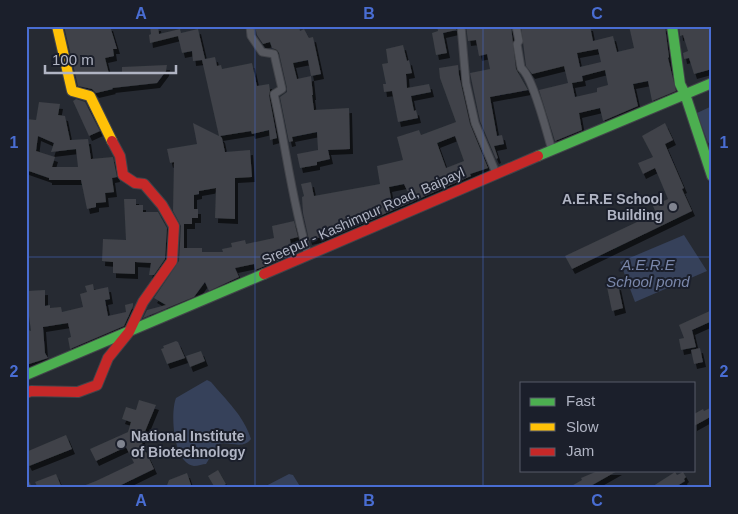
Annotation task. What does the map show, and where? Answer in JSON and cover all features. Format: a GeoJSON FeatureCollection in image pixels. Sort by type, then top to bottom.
{"type":"FeatureCollection","features":[{"type":"Feature","properties":{"kind":"street"},"geometry":{"type":"LineString","coordinates":[[26,393],[31,391],[78,392],[97,385],[108,358],[129,332],[143,302],[172,261],[174,226],[162,204],[144,184],[134,183],[123,176],[120,156],[90,96],[72,91],[56,26]]}},
{"type":"Feature","properties":{"kind":"street"},"geometry":{"type":"LineString","coordinates":[[250,26],[251,36],[262,52],[274,54],[282,89],[274,94],[286,146],[298,223],[308,255]]}},
{"type":"Feature","properties":{"kind":"street"},"geometry":{"type":"LineString","coordinates":[[461,26],[466,83],[474,115],[496,174]]}},
{"type":"Feature","properties":{"kind":"street"},"geometry":{"type":"LineString","coordinates":[[516,26],[521,68],[532,84],[552,150]]}},
{"type":"Feature","properties":{"kind":"street"},"geometry":{"type":"LineString","coordinates":[[672,26],[680,84],[712,176]]}},
{"type":"Feature","properties":{"kind":"street","name":"Sreepur - Kashimpur Road, Baipayl"},"geometry":{"type":"LineString","coordinates":[[26,375],[230,290],[496,174],[712,83]]}},
{"type":"Feature","properties":{"kind":"water"},"geometry":{"type":"Polygon","coordinates":[[[712,106],[712,141],[708,143],[697,113],[712,106]]]}},
{"type":"Feature","properties":{"kind":"water","name":"A.E.R.E School pond"},"geometry":{"type":"Polygon","coordinates":[[[684,235],[707,271],[635,302],[620,262],[684,235]]]}},
{"type":"Feature","properties":{"kind":"water"},"geometry":{"type":"Polygon","coordinates":[[[207,380],[211,382],[239,416],[251,439],[240,445],[218,444],[206,464],[194,466],[187,463],[177,447],[173,415],[174,405],[176,398],[207,380]]]}},
{"type":"Feature","properties":{"kind":"water"},"geometry":{"type":"Polygon","coordinates":[[[289,474],[293,475],[301,488],[262,488],[289,474]]]}},
{"type":"Feature","properties":{"kind":"building"},"geometry":{"type":"Polygon","coordinates":[[[64,26],[110,26],[117,49],[113,49],[114,56],[105,58],[109,74],[122,72],[122,67],[167,65],[166,71],[157,83],[112,88],[96,93],[92,89],[78,86],[64,26]]]}},
{"type":"Feature","properties":{"kind":"building"},"geometry":{"type":"Polygon","coordinates":[[[150,26],[158,26],[159,34],[180,29],[181,33],[198,29],[205,59],[215,57],[217,66],[221,65],[222,69],[252,63],[257,86],[269,84],[269,95],[277,138],[270,140],[269,130],[252,134],[251,131],[220,136],[225,152],[250,150],[252,177],[235,178],[235,219],[215,218],[216,188],[199,191],[199,194],[194,195],[194,209],[198,209],[198,218],[192,218],[192,224],[184,224],[184,248],[202,248],[202,252],[223,252],[222,249],[232,247],[231,243],[245,240],[246,244],[274,238],[272,226],[294,221],[298,237],[290,239],[292,255],[255,270],[254,264],[235,268],[239,277],[209,291],[205,282],[194,297],[143,318],[147,310],[166,305],[154,298],[179,261],[181,226],[173,211],[174,162],[170,163],[167,149],[197,144],[193,123],[219,136],[202,60],[193,61],[192,51],[182,53],[178,36],[150,43],[150,26]]]}},
{"type":"Feature","properties":{"kind":"building"},"geometry":{"type":"Polygon","coordinates":[[[255,26],[299,26],[300,31],[304,29],[309,38],[313,37],[321,74],[311,76],[314,110],[349,108],[350,149],[328,150],[330,159],[317,162],[317,165],[300,168],[297,154],[318,150],[317,132],[292,137],[293,141],[289,142],[280,97],[287,92],[287,88],[279,53],[272,48],[270,42],[263,44],[257,35],[255,26]],[[308,60],[293,63],[297,79],[311,76],[308,60]]]}},
{"type":"Feature","properties":{"kind":"building"},"geometry":{"type":"Polygon","coordinates":[[[437,26],[456,26],[456,30],[443,33],[447,53],[436,55],[432,33],[438,31],[437,26]]]}},
{"type":"Feature","properties":{"kind":"building"},"geometry":{"type":"Polygon","coordinates":[[[466,26],[511,26],[516,69],[528,90],[490,97],[497,136],[502,135],[504,144],[494,146],[498,158],[496,159],[480,121],[470,73],[490,69],[487,54],[479,56],[476,40],[468,41],[466,26]]]}},
{"type":"Feature","properties":{"kind":"building"},"geometry":{"type":"Polygon","coordinates":[[[521,26],[590,26],[593,41],[613,36],[617,52],[634,48],[629,26],[665,26],[668,58],[676,91],[652,101],[648,81],[633,84],[638,106],[603,121],[600,108],[579,113],[582,130],[555,141],[539,90],[568,83],[564,66],[532,74],[526,66],[521,26]],[[598,49],[577,53],[580,67],[601,62],[598,49]],[[605,70],[582,76],[583,81],[572,83],[575,97],[597,92],[597,88],[608,85],[605,70]]]}},
{"type":"Feature","properties":{"kind":"building"},"geometry":{"type":"Polygon","coordinates":[[[679,26],[712,26],[712,69],[694,74],[689,58],[684,59],[683,53],[688,51],[683,35],[680,36],[679,26]]]}},
{"type":"Feature","properties":{"kind":"building"},"geometry":{"type":"Polygon","coordinates":[[[403,45],[412,73],[406,74],[407,88],[429,84],[431,92],[411,96],[414,111],[416,110],[418,118],[398,122],[392,91],[384,92],[383,84],[386,84],[382,64],[388,63],[386,49],[403,45]]]}},
{"type":"Feature","properties":{"kind":"building"},"geometry":{"type":"Polygon","coordinates":[[[458,65],[470,124],[488,168],[470,174],[471,176],[343,232],[309,240],[303,213],[302,197],[304,196],[301,184],[311,182],[314,196],[380,184],[377,166],[403,160],[397,137],[419,130],[421,135],[456,122],[440,78],[439,68],[458,65]],[[455,136],[437,143],[446,168],[464,161],[455,136]],[[404,184],[389,187],[392,204],[410,197],[404,184]]]}},
{"type":"Feature","properties":{"kind":"building"},"geometry":{"type":"Polygon","coordinates":[[[76,99],[85,102],[100,131],[89,136],[73,101],[76,99]]]}},
{"type":"Feature","properties":{"kind":"building"},"geometry":{"type":"Polygon","coordinates":[[[39,102],[60,104],[58,115],[65,116],[70,140],[88,139],[91,159],[113,157],[117,177],[112,178],[114,192],[105,193],[106,202],[96,203],[96,207],[87,209],[81,180],[49,180],[49,178],[26,170],[26,119],[36,120],[39,102]],[[38,136],[36,151],[55,157],[52,167],[78,167],[76,149],[51,152],[54,143],[38,136]]]}},
{"type":"Feature","properties":{"kind":"building"},"geometry":{"type":"Polygon","coordinates":[[[665,123],[673,140],[665,144],[692,211],[572,269],[565,256],[656,213],[653,206],[668,199],[655,168],[643,174],[638,163],[653,157],[642,136],[665,123]]]}},
{"type":"Feature","properties":{"kind":"building"},"geometry":{"type":"Polygon","coordinates":[[[124,199],[136,199],[136,205],[143,205],[143,212],[158,212],[167,228],[165,259],[154,275],[149,275],[151,263],[135,262],[135,274],[113,273],[113,262],[102,261],[103,239],[126,240],[124,199]]]}},
{"type":"Feature","properties":{"kind":"building"},"geometry":{"type":"Polygon","coordinates":[[[93,284],[94,290],[108,287],[110,299],[105,300],[108,316],[126,312],[125,305],[133,303],[124,326],[70,349],[68,338],[71,337],[68,323],[43,327],[45,353],[48,358],[26,365],[26,329],[31,331],[27,291],[45,290],[45,306],[50,305],[50,308],[61,307],[62,312],[83,307],[80,294],[87,292],[85,286],[93,284]]]}},
{"type":"Feature","properties":{"kind":"building"},"geometry":{"type":"Polygon","coordinates":[[[618,285],[623,308],[612,311],[607,287],[618,285]]]}},
{"type":"Feature","properties":{"kind":"building"},"geometry":{"type":"Polygon","coordinates":[[[712,310],[712,321],[692,330],[696,347],[681,350],[679,339],[684,338],[679,325],[712,310]]]}},
{"type":"Feature","properties":{"kind":"building"},"geometry":{"type":"Polygon","coordinates":[[[176,341],[185,358],[167,364],[161,349],[164,348],[163,346],[176,341]]]}},
{"type":"Feature","properties":{"kind":"building"},"geometry":{"type":"Polygon","coordinates":[[[700,348],[703,362],[694,364],[691,350],[700,348]]]}},
{"type":"Feature","properties":{"kind":"building"},"geometry":{"type":"Polygon","coordinates":[[[201,351],[205,361],[190,367],[186,356],[201,351]]]}},
{"type":"Feature","properties":{"kind":"building","name":"National Institute of Biotechnology"},"geometry":{"type":"Polygon","coordinates":[[[139,400],[156,405],[141,441],[154,469],[115,488],[78,488],[134,463],[126,447],[96,461],[90,449],[128,432],[131,422],[122,419],[126,407],[136,410],[139,400]]]}},
{"type":"Feature","properties":{"kind":"building"},"geometry":{"type":"Polygon","coordinates":[[[712,407],[712,416],[696,425],[696,413],[703,409],[704,411],[712,407]]]}},
{"type":"Feature","properties":{"kind":"building"},"geometry":{"type":"Polygon","coordinates":[[[66,435],[72,449],[29,466],[26,460],[26,452],[66,435]]]}},
{"type":"Feature","properties":{"kind":"building"},"geometry":{"type":"Polygon","coordinates":[[[218,470],[226,484],[220,488],[215,488],[208,476],[218,470]]]}},
{"type":"Feature","properties":{"kind":"building"},"geometry":{"type":"Polygon","coordinates":[[[595,472],[615,472],[587,488],[568,488],[582,480],[581,478],[595,472]]]}},
{"type":"Feature","properties":{"kind":"building"},"geometry":{"type":"Polygon","coordinates":[[[675,472],[677,475],[683,472],[686,477],[685,481],[674,488],[650,488],[675,472]]]}},
{"type":"Feature","properties":{"kind":"building"},"geometry":{"type":"Polygon","coordinates":[[[187,473],[192,488],[166,488],[169,480],[187,473]]]}},
{"type":"Feature","properties":{"kind":"building"},"geometry":{"type":"Polygon","coordinates":[[[56,474],[62,488],[38,488],[35,482],[56,474]]]}},
{"type":"Feature","properties":{"kind":"traffic: fast"},"geometry":{"type":"LineString","coordinates":[[672,26],[680,84],[712,176]]}},
{"type":"Feature","properties":{"kind":"traffic: fast"},"geometry":{"type":"LineString","coordinates":[[538,156],[712,83]]}},
{"type":"Feature","properties":{"kind":"traffic: fast"},"geometry":{"type":"LineString","coordinates":[[26,375],[264,274]]}},
{"type":"Feature","properties":{"kind":"traffic: slow"},"geometry":{"type":"LineString","coordinates":[[57,26],[72,91],[90,96],[112,141]]}},
{"type":"Feature","properties":{"kind":"traffic: jam"},"geometry":{"type":"LineString","coordinates":[[26,393],[31,391],[78,392],[97,385],[108,358],[129,332],[143,302],[172,261],[174,226],[162,205],[144,184],[135,183],[123,175],[120,156],[112,141]]}},
{"type":"Feature","properties":{"kind":"traffic: jam"},"geometry":{"type":"LineString","coordinates":[[264,274],[538,156]]}},
{"type":"Feature","properties":{"kind":"place","name":"A.E.R.E School Building"},"geometry":{"type":"Point","coordinates":[673,207]}},
{"type":"Feature","properties":{"kind":"place","name":"National Institute of Biotechnology"},"geometry":{"type":"Point","coordinates":[121,444]}}]}
